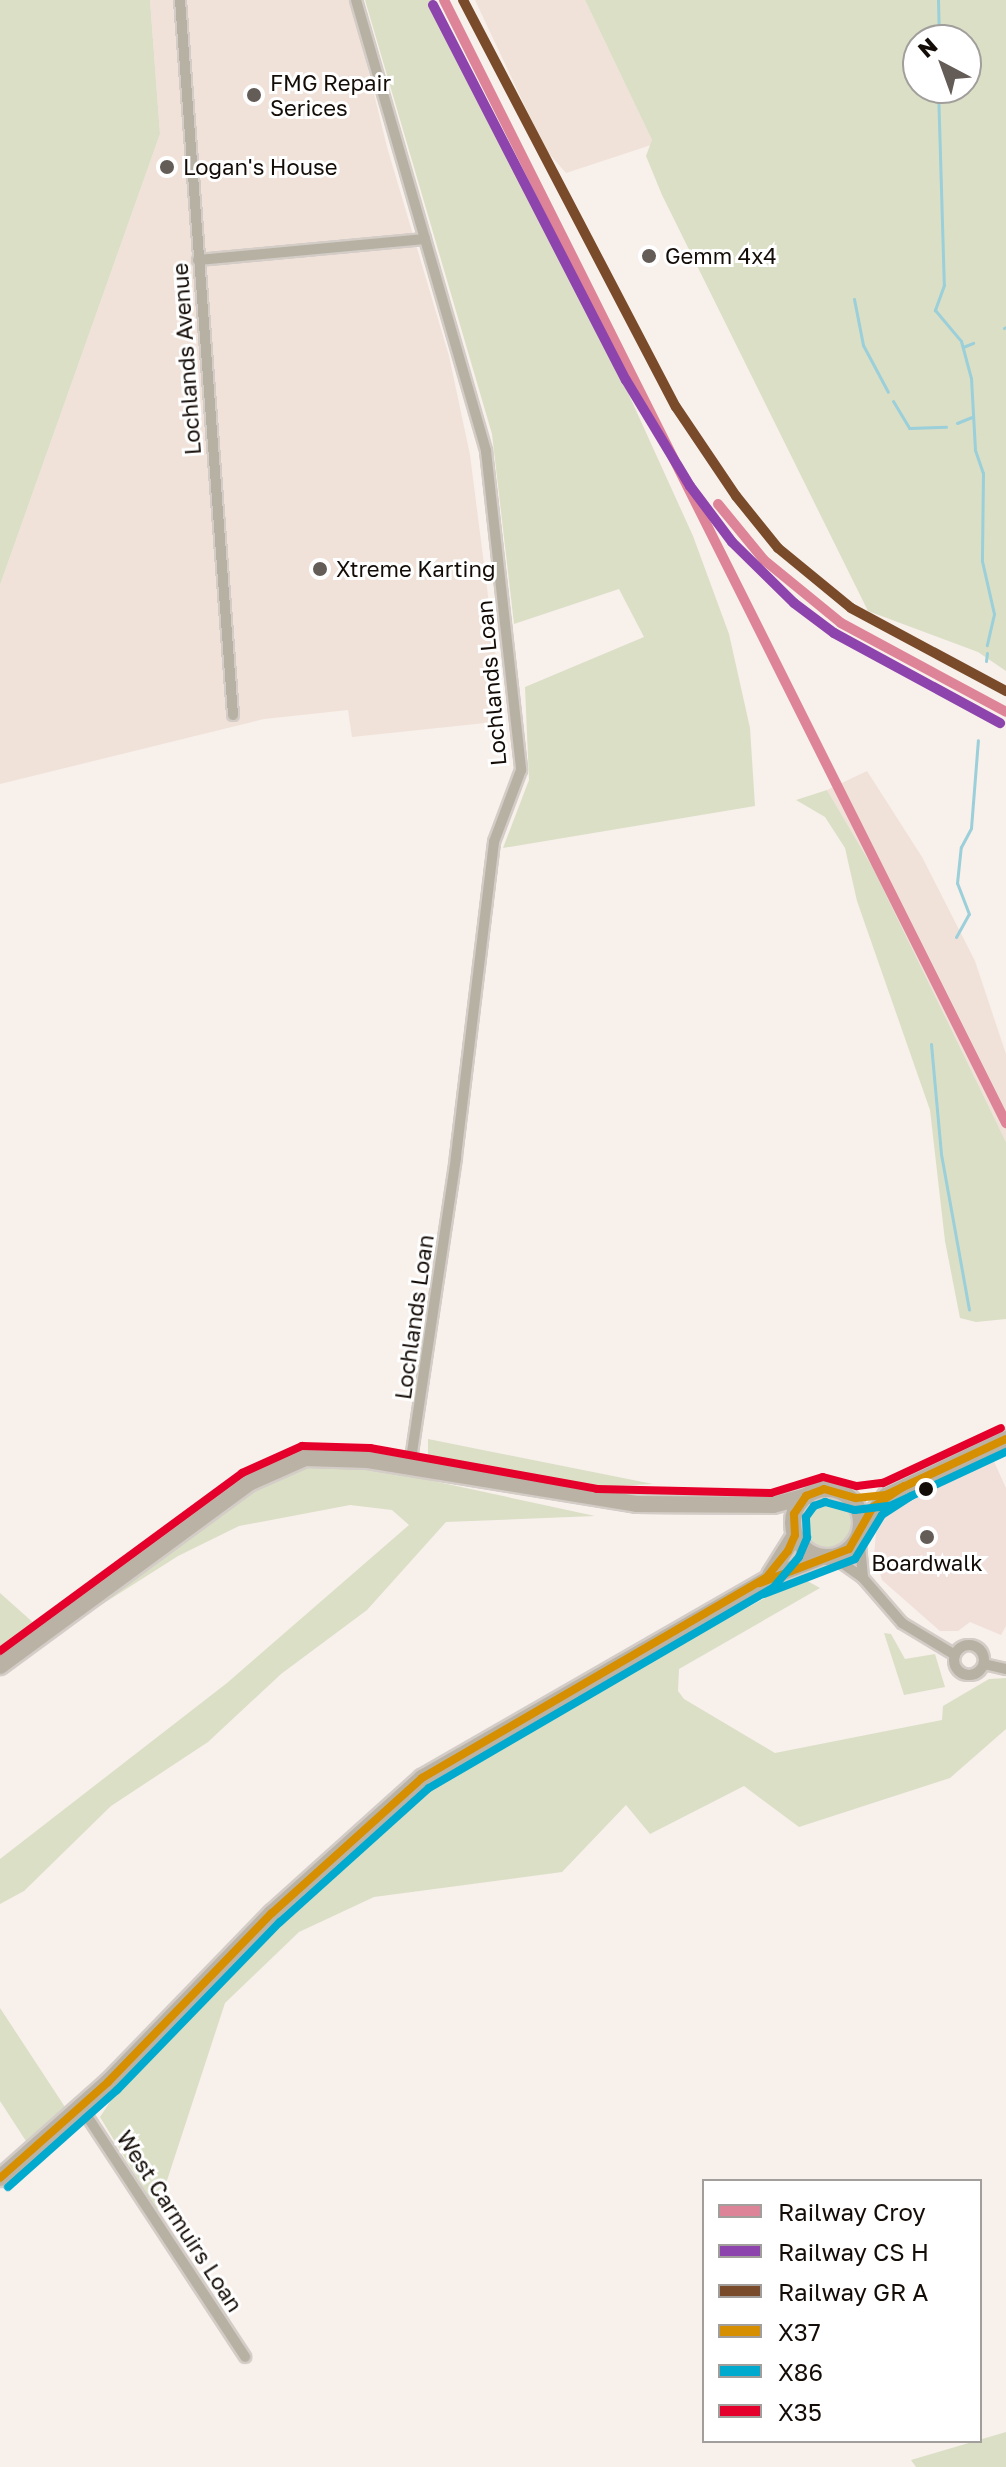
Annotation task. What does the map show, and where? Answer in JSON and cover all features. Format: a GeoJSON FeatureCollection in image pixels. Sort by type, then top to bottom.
{"type":"FeatureCollection","features":[{"type":"Feature","properties":{"kind":"main road"},"geometry":{"type":"LineString","coordinates":[[0,2178],[81,2107],[272,1913],[422,1778],[760,1583],[849,1549],[873,1507],[893,1492],[1006,1439]]}},
{"type":"Feature","properties":{"kind":"main road"},"geometry":{"type":"LineString","coordinates":[[0,1666],[269,1472],[321,1456],[410,1466],[596,1501],[781,1504],[824,1489],[848,1496],[893,1492]]}},
{"type":"Feature","properties":{"kind":"main road"},"geometry":{"type":"LineString","coordinates":[[760,1583],[778,1565],[794,1532],[794,1514],[806,1496]]}},
{"type":"Feature","properties":{"kind":"main road"},"geometry":{"type":"LineString","coordinates":[[848,1496],[859,1511],[860,1532]]}},
{"type":"Feature","properties":{"kind":"main road"},"geometry":{"type":"LineString","coordinates":[[742,1503],[794,1532],[806,1550],[827,1556]]}},
{"type":"Feature","properties":{"kind":"street","name":"Lochlands Avenue"},"geometry":{"type":"LineString","coordinates":[[180,0],[233,715]]}},
{"type":"Feature","properties":{"kind":"street","name":"Lochlands Loan"},"geometry":{"type":"LineString","coordinates":[[356,0],[486,451],[521,770],[494,842],[454,1173],[410,1466]]}},
{"type":"Feature","properties":{"kind":"street"},"geometry":{"type":"LineString","coordinates":[[198,260],[425,239]]}},
{"type":"Feature","properties":{"kind":"street"},"geometry":{"type":"LineString","coordinates":[[860,1532],[863,1578]]}},
{"type":"Feature","properties":{"kind":"street"},"geometry":{"type":"LineString","coordinates":[[827,1556],[863,1578],[902,1623],[955,1655],[963,1674],[976,1674],[984,1664]]}},
{"type":"Feature","properties":{"kind":"street"},"geometry":{"type":"LineString","coordinates":[[955,1655],[966,1645],[976,1647],[984,1664]]}},
{"type":"Feature","properties":{"kind":"street"},"geometry":{"type":"LineString","coordinates":[[984,1664],[1006,1669]]}},
{"type":"Feature","properties":{"kind":"street","name":"West Carmuirs Loan"},"geometry":{"type":"LineString","coordinates":[[81,2107],[245,2357]]}},
{"type":"Feature","properties":{"kind":"shaded area"},"geometry":{"type":"Polygon","coordinates":[[[150,0],[351,0],[387,147],[449,356],[470,455],[504,721],[352,737],[348,710],[264,719],[0,784],[0,585],[160,134],[150,0]]]}},
{"type":"Feature","properties":{"kind":"shaded area"},"geometry":{"type":"Polygon","coordinates":[[[475,0],[585,0],[654,144],[566,173],[545,149],[475,0]]]}},
{"type":"Feature","properties":{"kind":"shaded area"},"geometry":{"type":"Polygon","coordinates":[[[867,771],[922,857],[975,961],[1006,1054],[1006,1142],[873,868],[827,790],[867,771]]]}},
{"type":"Feature","properties":{"kind":"shaded area"},"geometry":{"type":"Polygon","coordinates":[[[992,1457],[1006,1488],[1006,1626],[1001,1635],[970,1622],[958,1631],[940,1631],[882,1580],[874,1555],[876,1533],[887,1514],[992,1457]]]}},
{"type":"Feature","properties":{"kind":"green space"},"geometry":{"type":"Polygon","coordinates":[[[0,0],[150,0],[160,134],[0,585],[0,0]]]}},
{"type":"Feature","properties":{"kind":"green space"},"geometry":{"type":"Polygon","coordinates":[[[365,0],[433,0],[604,340],[693,536],[729,634],[750,728],[755,806],[503,848],[529,780],[525,687],[644,637],[619,589],[514,624],[492,434],[365,0]]]}},
{"type":"Feature","properties":{"kind":"green space"},"geometry":{"type":"Polygon","coordinates":[[[585,0],[1006,0],[1006,671],[978,652],[868,611],[662,195],[646,156],[652,140],[585,0]]]}},
{"type":"Feature","properties":{"kind":"green space"},"geometry":{"type":"Polygon","coordinates":[[[827,790],[873,868],[1006,1142],[1006,1319],[976,1322],[960,1318],[945,1241],[930,1110],[857,901],[845,848],[825,817],[796,800],[827,790]]]}},
{"type":"Feature","properties":{"kind":"green space"},"geometry":{"type":"Polygon","coordinates":[[[428,1439],[653,1484],[595,1487],[443,1464],[428,1459],[428,1439]]]}},
{"type":"Feature","properties":{"kind":"green space"},"geometry":{"type":"Polygon","coordinates":[[[311,1466],[373,1468],[595,1516],[446,1522],[367,1610],[281,1674],[208,1742],[111,1806],[24,1891],[0,1904],[0,1859],[227,1683],[409,1525],[392,1510],[350,1505],[239,1526],[178,1556],[79,1619],[255,1489],[311,1466]]]}},
{"type":"Feature","properties":{"kind":"green space"},"geometry":{"type":"Polygon","coordinates":[[[826,1499],[844,1506],[851,1524],[844,1542],[826,1549],[808,1542],[801,1524],[808,1506],[826,1499]]]}},
{"type":"Feature","properties":{"kind":"green space"},"geometry":{"type":"Polygon","coordinates":[[[802,1578],[820,1588],[679,1669],[678,1691],[684,1699],[775,1753],[942,1720],[943,1706],[989,1679],[1006,1678],[1006,1729],[950,1778],[799,1827],[744,1786],[650,1834],[626,1805],[562,1872],[374,1897],[299,1932],[225,2003],[157,2211],[100,2117],[129,2073],[255,1943],[433,1778],[802,1578]]]}},
{"type":"Feature","properties":{"kind":"green space"},"geometry":{"type":"Polygon","coordinates":[[[0,1593],[37,1626],[0,1653],[0,1593]]]}},
{"type":"Feature","properties":{"kind":"green space"},"geometry":{"type":"Polygon","coordinates":[[[884,1633],[891,1634],[905,1659],[935,1654],[945,1687],[904,1695],[884,1633]]]}},
{"type":"Feature","properties":{"kind":"green space"},"geometry":{"type":"Polygon","coordinates":[[[0,2008],[65,2107],[26,2141],[0,2101],[0,2008]]]}},
{"type":"Feature","properties":{"kind":"green space"},"geometry":{"type":"Polygon","coordinates":[[[1006,2432],[1006,2467],[916,2467],[911,2460],[969,2443],[982,2443],[982,2439],[1006,2432]]]}},
{"type":"Feature","properties":{"kind":"waterway"},"geometry":{"type":"LineString","coordinates":[[938,0],[939,24]]}},
{"type":"Feature","properties":{"kind":"waterway"},"geometry":{"type":"LineString","coordinates":[[938,104],[944,285],[935,310],[961,341],[971,378],[975,450],[983,473],[982,561],[994,614],[987,645]]}},
{"type":"Feature","properties":{"kind":"waterway"},"geometry":{"type":"LineString","coordinates":[[854,299],[863,345],[888,392]]}},
{"type":"Feature","properties":{"kind":"waterway"},"geometry":{"type":"LineString","coordinates":[[963,347],[973,343]]}},
{"type":"Feature","properties":{"kind":"waterway"},"geometry":{"type":"LineString","coordinates":[[893,401],[909,428],[946,427]]}},
{"type":"Feature","properties":{"kind":"waterway"},"geometry":{"type":"LineString","coordinates":[[957,423],[972,417]]}},
{"type":"Feature","properties":{"kind":"waterway"},"geometry":{"type":"LineString","coordinates":[[986,661],[987,653]]}},
{"type":"Feature","properties":{"kind":"waterway"},"geometry":{"type":"LineString","coordinates":[[956,937],[969,914],[957,883],[961,847],[971,828],[978,740]]}},
{"type":"Feature","properties":{"kind":"waterway"},"geometry":{"type":"LineString","coordinates":[[931,1044],[941,1154],[969,1309]]}},
{"type":"Feature","properties":{"kind":"rail line","name":"Croy"},"geometry":{"type":"LineString","coordinates":[[444,0],[1006,1123]]}},
{"type":"Feature","properties":{"kind":"rail line","name":"Croy"},"geometry":{"type":"LineString","coordinates":[[718,504],[764,560],[841,623],[1006,712]]}},
{"type":"Feature","properties":{"kind":"transit line"},"geometry":{"type":"LineString","coordinates":[[463,0],[676,407],[736,496],[778,548],[851,608],[1006,691]]}},
{"type":"Feature","properties":{"kind":"transit line"},"geometry":{"type":"LineString","coordinates":[[433,5],[626,380],[690,486],[732,542],[794,603],[834,633],[1000,723]]}},
{"type":"Feature","properties":{"kind":"transit line","name":"X35"},"geometry":{"type":"LineString","coordinates":[[0,1651],[242,1473],[302,1446],[370,1448],[597,1489],[771,1493],[823,1477],[857,1486],[883,1483],[1001,1428]]}},
{"type":"Feature","properties":{"kind":"transit line","name":"X37"},"geometry":{"type":"LineString","coordinates":[[0,2178],[108,2082],[272,1913],[422,1778],[766,1578],[788,1551],[795,1535],[794,1514],[806,1496],[824,1489],[856,1498],[886,1495],[1006,1439]]}},
{"type":"Feature","properties":{"kind":"transit line","name":"X86"},"geometry":{"type":"LineString","coordinates":[[8,2187],[117,2090],[280,1922],[429,1788],[773,1588],[799,1557],[807,1538],[806,1517],[814,1506],[825,1502],[855,1510],[890,1506],[1006,1452]]}},
{"type":"Feature","properties":{"kind":"transit line","name":"X37"},"geometry":{"type":"LineString","coordinates":[[760,1583],[849,1549],[873,1507],[904,1486]]}},
{"type":"Feature","properties":{"kind":"transit line","name":"X86"},"geometry":{"type":"LineString","coordinates":[[764,1594],[855,1559],[882,1515],[911,1496]]}},
{"type":"Feature","properties":{"kind":"place","name":"FMG Repair Serices"},"geometry":{"type":"Point","coordinates":[254,95]}},
{"type":"Feature","properties":{"kind":"place","name":"Logan's House"},"geometry":{"type":"Point","coordinates":[167,167]}},
{"type":"Feature","properties":{"kind":"place","name":"Gemm 4x4"},"geometry":{"type":"Point","coordinates":[649,256]}},
{"type":"Feature","properties":{"kind":"place","name":"Xtreme Karting"},"geometry":{"type":"Point","coordinates":[320,569]}},
{"type":"Feature","properties":{"kind":"place","name":"Boardwalk"},"geometry":{"type":"Point","coordinates":[927,1537]}}]}
